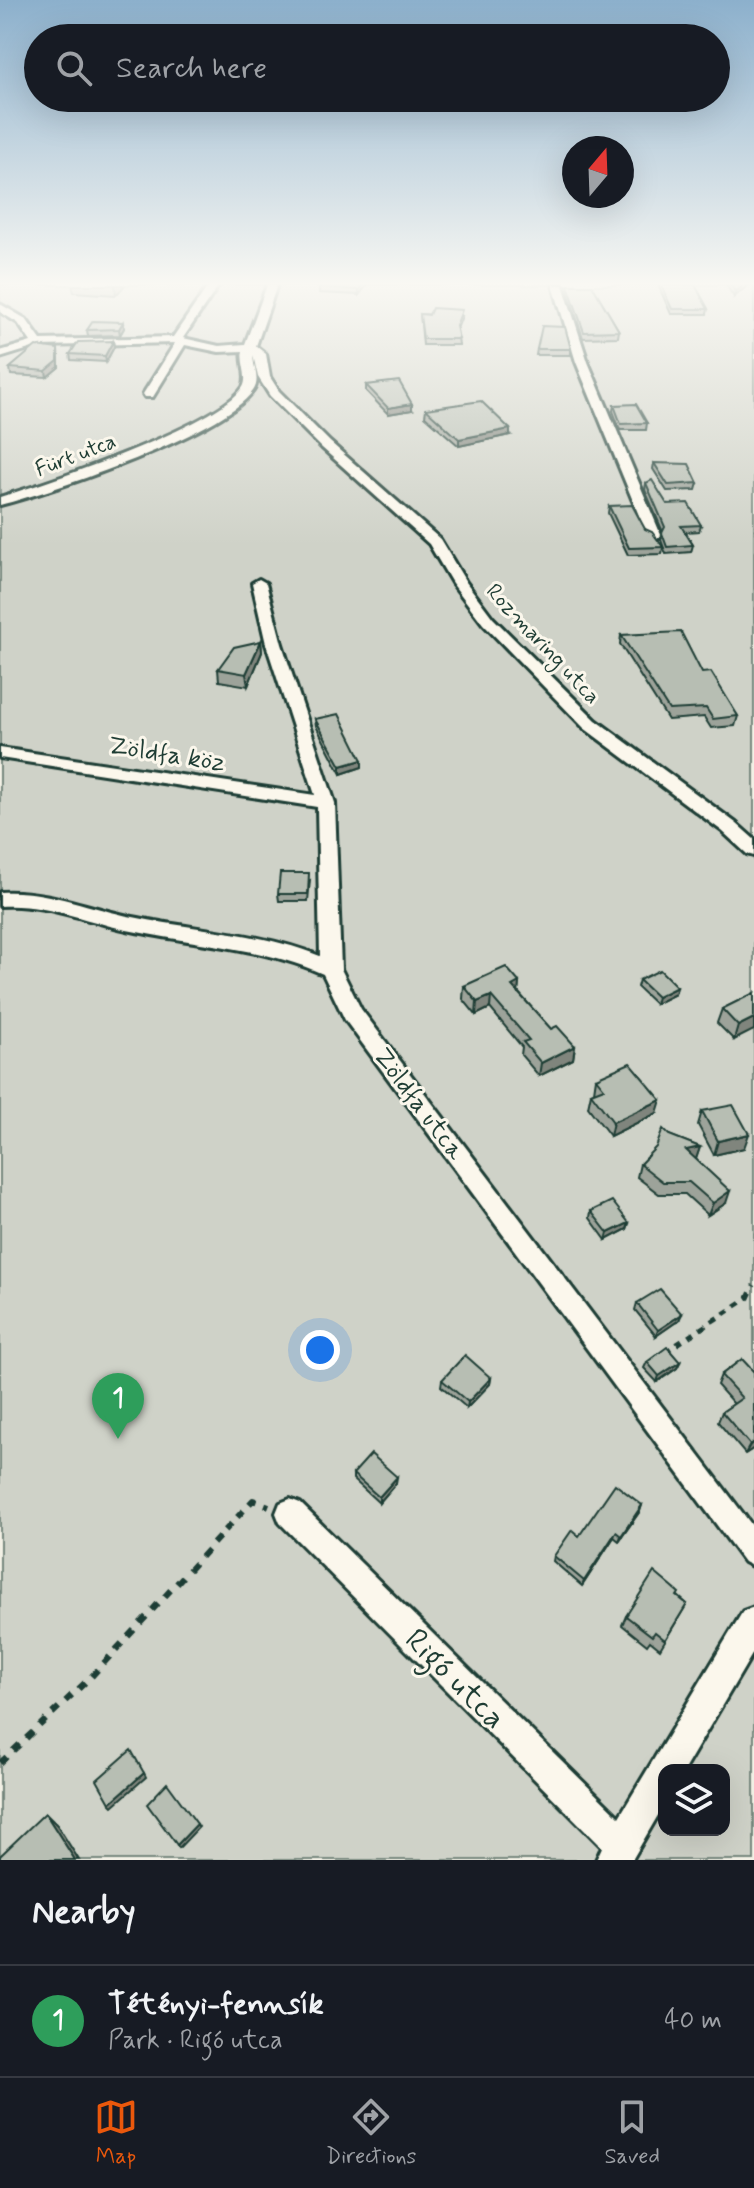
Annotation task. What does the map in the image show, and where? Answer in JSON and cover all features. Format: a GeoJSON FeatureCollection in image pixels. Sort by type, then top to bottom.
{"type":"FeatureCollection","features":[{"type":"Feature","properties":{"kind":"street"},"geometry":{"type":"LineString","coordinates":[[149,394],[162,372]]}},
{"type":"Feature","properties":{"kind":"street","name":"Fürt utca"},"geometry":{"type":"LineString","coordinates":[[0,501],[39,490],[140,451],[230,405],[250,386],[248,372]]}},
{"type":"Feature","properties":{"kind":"street","name":"Rozmaring utca"},"geometry":{"type":"LineString","coordinates":[[263,372],[274,393],[316,436],[435,542],[459,583],[488,621],[580,714],[729,827],[754,850]]}},
{"type":"Feature","properties":{"kind":"street"},"geometry":{"type":"LineString","coordinates":[[586,372],[654,535]]}},
{"type":"Feature","properties":{"kind":"street","name":"Zöldfa utca"},"geometry":{"type":"LineString","coordinates":[[259,583],[274,644],[326,803],[331,969],[353,1014],[754,1552]]}},
{"type":"Feature","properties":{"kind":"street","name":"Zöldfa köz"},"geometry":{"type":"LineString","coordinates":[[0,753],[326,803]]}},
{"type":"Feature","properties":{"kind":"street"},"geometry":{"type":"LineString","coordinates":[[0,899],[19,898],[133,924],[298,954],[331,969]]}},
{"type":"Feature","properties":{"kind":"street","name":"Rigó utca"},"geometry":{"type":"LineString","coordinates":[[290,1513],[618,1852]]}},
{"type":"Feature","properties":{"kind":"street"},"geometry":{"type":"LineString","coordinates":[[670,1764],[754,1622]]}},
{"type":"Feature","properties":{"kind":"street"},"geometry":{"type":"LineString","coordinates":[[618,1852],[658,1784]]}},
{"type":"Feature","properties":{"kind":"path"},"geometry":{"type":"LineString","coordinates":[[661,1354],[748,1298],[754,1285]]}},
{"type":"Feature","properties":{"kind":"path"},"geometry":{"type":"LineString","coordinates":[[0,1763],[91,1677],[253,1500],[290,1513]]}},
{"type":"Feature","properties":{"kind":"shaded area"},"geometry":{"type":"Polygon","coordinates":[[[0,372],[754,372],[754,1860],[0,1860],[0,372]]]}},
{"type":"Feature","properties":{"kind":"building"},"geometry":{"type":"Polygon","coordinates":[[[399,381],[412,404],[388,408],[366,385],[399,381]]]}},
{"type":"Feature","properties":{"kind":"building"},"geometry":{"type":"Polygon","coordinates":[[[481,401],[510,429],[459,439],[426,409],[481,401]]]}},
{"type":"Feature","properties":{"kind":"building"},"geometry":{"type":"Polygon","coordinates":[[[636,404],[647,423],[621,424],[614,405],[636,404]]]}},
{"type":"Feature","properties":{"kind":"building"},"geometry":{"type":"Polygon","coordinates":[[[654,463],[689,464],[698,483],[668,485],[654,463]]]}},
{"type":"Feature","properties":{"kind":"building"},"geometry":{"type":"Polygon","coordinates":[[[652,480],[667,504],[688,503],[701,525],[681,526],[693,545],[667,547],[662,533],[665,527],[646,483],[652,480]]]}},
{"type":"Feature","properties":{"kind":"building"},"geometry":{"type":"Polygon","coordinates":[[[632,505],[645,529],[652,532],[663,547],[629,548],[609,506],[632,505]]]}},
{"type":"Feature","properties":{"kind":"building"},"geometry":{"type":"Polygon","coordinates":[[[681,632],[702,673],[711,672],[738,716],[713,719],[706,708],[669,710],[621,635],[681,632]]]}},
{"type":"Feature","properties":{"kind":"building"},"geometry":{"type":"Polygon","coordinates":[[[261,641],[246,674],[218,669],[234,647],[261,641]]]}},
{"type":"Feature","properties":{"kind":"building"},"geometry":{"type":"Polygon","coordinates":[[[339,714],[362,760],[341,766],[315,719],[339,714]]]}},
{"type":"Feature","properties":{"kind":"building"},"geometry":{"type":"Polygon","coordinates":[[[280,873],[309,873],[308,894],[278,894],[280,873]]]}},
{"type":"Feature","properties":{"kind":"building"},"geometry":{"type":"Polygon","coordinates":[[[506,967],[519,982],[512,986],[551,1029],[557,1026],[575,1046],[541,1063],[523,1042],[529,1040],[491,996],[477,1002],[464,986],[506,967]]]}},
{"type":"Feature","properties":{"kind":"building"},"geometry":{"type":"Polygon","coordinates":[[[660,970],[677,987],[657,997],[639,980],[660,970]]]}},
{"type":"Feature","properties":{"kind":"building"},"geometry":{"type":"Polygon","coordinates":[[[754,993],[754,1018],[738,1026],[722,1009],[754,993]]]}},
{"type":"Feature","properties":{"kind":"building"},"geometry":{"type":"Polygon","coordinates":[[[630,1063],[661,1100],[613,1122],[591,1093],[604,1088],[596,1078],[630,1063]]]}},
{"type":"Feature","properties":{"kind":"building"},"geometry":{"type":"Polygon","coordinates":[[[733,1105],[749,1134],[718,1141],[702,1111],[733,1105]]]}},
{"type":"Feature","properties":{"kind":"building"},"geometry":{"type":"Polygon","coordinates":[[[663,1129],[669,1135],[700,1147],[686,1150],[730,1191],[713,1203],[689,1182],[663,1182],[640,1164],[656,1147],[663,1129]]]}},
{"type":"Feature","properties":{"kind":"building"},"geometry":{"type":"Polygon","coordinates":[[[612,1201],[629,1223],[608,1233],[591,1211],[612,1201]]]}},
{"type":"Feature","properties":{"kind":"building"},"geometry":{"type":"Polygon","coordinates":[[[660,1289],[682,1314],[658,1330],[637,1303],[660,1289]]]}},
{"type":"Feature","properties":{"kind":"building"},"geometry":{"type":"Polygon","coordinates":[[[667,1347],[680,1362],[659,1376],[647,1362],[667,1347]]]}},
{"type":"Feature","properties":{"kind":"building"},"geometry":{"type":"Polygon","coordinates":[[[465,1355],[491,1378],[468,1402],[442,1380],[465,1355]]]}},
{"type":"Feature","properties":{"kind":"building"},"geometry":{"type":"Polygon","coordinates":[[[742,1359],[754,1372],[754,1442],[750,1445],[722,1412],[742,1398],[721,1375],[742,1359]]]}},
{"type":"Feature","properties":{"kind":"building"},"geometry":{"type":"Polygon","coordinates":[[[371,1454],[397,1477],[379,1497],[353,1474],[371,1454]]]}},
{"type":"Feature","properties":{"kind":"building"},"geometry":{"type":"Polygon","coordinates":[[[615,1484],[642,1505],[621,1536],[616,1532],[584,1581],[554,1556],[572,1530],[579,1536],[615,1484]]]}},
{"type":"Feature","properties":{"kind":"building"},"geometry":{"type":"Polygon","coordinates":[[[654,1572],[687,1604],[665,1640],[655,1632],[652,1636],[626,1616],[654,1572]]]}},
{"type":"Feature","properties":{"kind":"building"},"geometry":{"type":"Polygon","coordinates":[[[131,1750],[144,1773],[110,1803],[97,1780],[131,1750]]]}},
{"type":"Feature","properties":{"kind":"building"},"geometry":{"type":"Polygon","coordinates":[[[167,1783],[197,1824],[177,1845],[147,1804],[167,1783]]]}},
{"type":"Feature","properties":{"kind":"building"},"geometry":{"type":"Polygon","coordinates":[[[45,1813],[75,1860],[0,1860],[0,1856],[45,1813]]]}},
{"type":"Feature","properties":{"kind":"place","name":"Tétényi-fennsík"},"geometry":{"type":"Point","coordinates":[118,1439]}}]}
